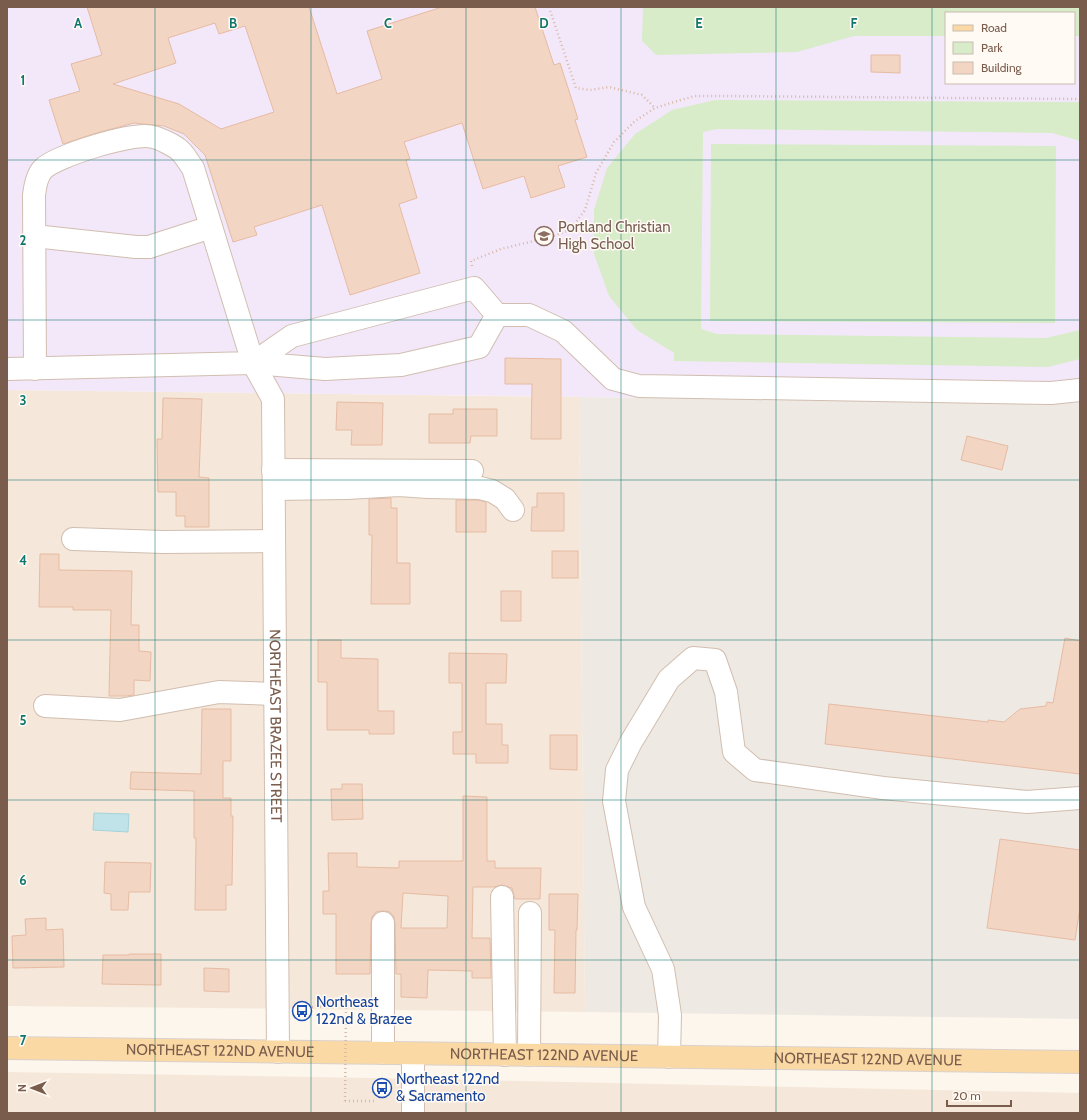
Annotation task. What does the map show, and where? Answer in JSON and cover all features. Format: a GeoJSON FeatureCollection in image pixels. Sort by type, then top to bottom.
{"type":"FeatureCollection","features":[{"type":"Feature","properties":{"kind":"main road","name":"NORTHEAST 122ND AVENUE"},"geometry":{"type":"LineString","coordinates":[[7,1048],[1080,1062]]}},
{"type":"Feature","properties":{"kind":"street"},"geometry":{"type":"LineString","coordinates":[[35,368],[35,186],[42,170],[56,161],[91,148],[134,136],[152,136],[178,148],[193,168],[253,363]]}},
{"type":"Feature","properties":{"kind":"street"},"geometry":{"type":"LineString","coordinates":[[34,236],[136,247],[149,247],[211,227]]}},
{"type":"Feature","properties":{"kind":"street"},"geometry":{"type":"LineString","coordinates":[[253,363],[292,336],[474,288],[497,314],[529,314],[563,331],[613,379],[639,386],[1051,393],[1080,390]]}},
{"type":"Feature","properties":{"kind":"street"},"geometry":{"type":"LineString","coordinates":[[7,369],[253,363],[325,369],[401,364],[479,347],[497,314]]}},
{"type":"Feature","properties":{"kind":"street","name":"NORTHEAST BRAZEE STREET"},"geometry":{"type":"LineString","coordinates":[[253,363],[273,399],[278,1052]]}},
{"type":"Feature","properties":{"kind":"street"},"geometry":{"type":"LineString","coordinates":[[274,480],[472,471]]}},
{"type":"Feature","properties":{"kind":"street"},"geometry":{"type":"LineString","coordinates":[[274,480],[347,488],[400,485],[480,488],[492,491],[505,499],[513,510]]}},
{"type":"Feature","properties":{"kind":"street"},"geometry":{"type":"LineString","coordinates":[[72,539],[163,542],[274,541]]}},
{"type":"Feature","properties":{"kind":"street"},"geometry":{"type":"LineString","coordinates":[[669,1057],[670,1015],[663,969],[634,907],[614,801],[618,770],[631,742],[669,679],[693,658],[715,660],[726,692],[734,752],[755,770],[883,788],[1027,802],[1080,798]]}},
{"type":"Feature","properties":{"kind":"street"},"geometry":{"type":"LineString","coordinates":[[45,706],[120,710],[219,692],[276,694]]}},
{"type":"Feature","properties":{"kind":"street"},"geometry":{"type":"LineString","coordinates":[[502,897],[505,1055]]}},
{"type":"Feature","properties":{"kind":"street"},"geometry":{"type":"LineString","coordinates":[[529,1055],[530,914]]}},
{"type":"Feature","properties":{"kind":"street"},"geometry":{"type":"LineString","coordinates":[[383,923],[383,1053]]}},
{"type":"Feature","properties":{"kind":"street"},"geometry":{"type":"LineString","coordinates":[[413,1054],[413,1113]]}},
{"type":"Feature","properties":{"kind":"path"},"geometry":{"type":"LineString","coordinates":[[549,7],[576,88],[590,90],[609,87],[642,95],[655,108]]}},
{"type":"Feature","properties":{"kind":"path"},"geometry":{"type":"LineString","coordinates":[[474,288],[471,261],[501,249],[550,237],[570,230],[585,210],[596,173],[614,142],[635,121],[655,108],[695,96],[1080,99]]}},
{"type":"Feature","properties":{"kind":"path"},"geometry":{"type":"LineString","coordinates":[[312,1007],[346,1006],[345,1101],[377,1101]]}},
{"type":"Feature","properties":{"kind":"shaded area","name":"Portland Christian High School"},"geometry":{"type":"Polygon","coordinates":[[[7,7],[1080,7],[1080,403],[7,390],[7,7]]]}},
{"type":"Feature","properties":{"kind":"shaded area"},"geometry":{"type":"Polygon","coordinates":[[[7,390],[579,397],[585,1012],[7,1006],[7,390]]]}},
{"type":"Feature","properties":{"kind":"shaded area"},"geometry":{"type":"Polygon","coordinates":[[[579,397],[1080,403],[1080,1019],[585,1012],[579,397]]]}},
{"type":"Feature","properties":{"kind":"shaded area"},"geometry":{"type":"Polygon","coordinates":[[[7,1072],[432,1079],[1080,1093],[1080,1113],[7,1113],[7,1072]]]}},
{"type":"Feature","properties":{"kind":"green space"},"geometry":{"type":"Polygon","coordinates":[[[643,7],[1080,7],[1080,36],[1075,36],[1075,12],[945,12],[945,36],[854,36],[797,52],[656,55],[642,41],[643,7]]]}},
{"type":"Feature","properties":{"kind":"green space"},"geometry":{"type":"Polygon","coordinates":[[[715,100],[1080,102],[1080,141],[1052,133],[717,129],[703,132],[701,329],[717,334],[1046,338],[1080,330],[1080,359],[1048,367],[674,361],[674,353],[637,330],[609,296],[594,254],[594,210],[607,168],[635,134],[672,110],[715,100]]]}},
{"type":"Feature","properties":{"kind":"green space"},"geometry":{"type":"Polygon","coordinates":[[[711,144],[1056,146],[1055,323],[710,321],[711,144]]]}},
{"type":"Feature","properties":{"kind":"water"},"geometry":{"type":"Polygon","coordinates":[[[94,813],[129,814],[128,832],[93,830],[94,813]]]}},
{"type":"Feature","properties":{"kind":"building"},"geometry":{"type":"Polygon","coordinates":[[[87,7],[309,7],[337,94],[382,79],[367,31],[442,7],[535,7],[554,65],[560,63],[578,119],[575,120],[587,157],[558,166],[565,187],[531,198],[524,176],[483,189],[462,123],[404,142],[410,159],[406,160],[417,198],[399,204],[420,273],[350,295],[322,205],[254,227],[257,235],[233,242],[205,155],[184,134],[164,126],[134,123],[63,144],[49,100],[80,91],[71,64],[102,55],[87,7]],[[215,23],[168,38],[176,63],[113,84],[179,104],[221,129],[274,112],[245,26],[219,34],[215,23]]]}},
{"type":"Feature","properties":{"kind":"building"},"geometry":{"type":"Polygon","coordinates":[[[871,55],[900,55],[900,73],[871,72],[871,55]]]}},
{"type":"Feature","properties":{"kind":"building"},"geometry":{"type":"Polygon","coordinates":[[[505,358],[561,359],[561,439],[531,439],[532,384],[505,384],[505,358]]]}},
{"type":"Feature","properties":{"kind":"building"},"geometry":{"type":"Polygon","coordinates":[[[163,398],[202,399],[199,477],[209,478],[209,527],[185,527],[185,516],[176,516],[176,492],[158,492],[157,439],[162,439],[163,398]]]}},
{"type":"Feature","properties":{"kind":"building"},"geometry":{"type":"Polygon","coordinates":[[[337,402],[383,403],[382,445],[351,445],[352,430],[336,430],[337,402]]]}},
{"type":"Feature","properties":{"kind":"building"},"geometry":{"type":"Polygon","coordinates":[[[453,409],[497,409],[497,436],[471,436],[470,443],[429,443],[429,414],[453,414],[453,409]]]}},
{"type":"Feature","properties":{"kind":"building"},"geometry":{"type":"Polygon","coordinates":[[[967,436],[1008,446],[1002,470],[961,460],[967,436]]]}},
{"type":"Feature","properties":{"kind":"building"},"geometry":{"type":"Polygon","coordinates":[[[537,493],[564,493],[564,531],[531,531],[532,507],[537,507],[537,493]]]}},
{"type":"Feature","properties":{"kind":"building"},"geometry":{"type":"Polygon","coordinates":[[[391,498],[391,508],[397,508],[397,563],[410,563],[410,604],[371,604],[372,535],[369,535],[369,499],[391,498]]]}},
{"type":"Feature","properties":{"kind":"building"},"geometry":{"type":"Polygon","coordinates":[[[456,500],[478,500],[486,502],[486,532],[456,532],[456,500]]]}},
{"type":"Feature","properties":{"kind":"building"},"geometry":{"type":"Polygon","coordinates":[[[552,551],[578,551],[578,578],[552,578],[552,551]]]}},
{"type":"Feature","properties":{"kind":"building"},"geometry":{"type":"Polygon","coordinates":[[[40,554],[59,554],[59,570],[132,571],[131,625],[139,625],[139,651],[151,652],[150,681],[134,680],[134,695],[109,696],[111,610],[73,610],[73,607],[39,607],[40,554]]]}},
{"type":"Feature","properties":{"kind":"building"},"geometry":{"type":"Polygon","coordinates":[[[501,591],[521,591],[521,621],[501,621],[501,591]]]}},
{"type":"Feature","properties":{"kind":"building"},"geometry":{"type":"Polygon","coordinates":[[[1065,638],[1080,641],[1080,774],[825,744],[829,704],[988,722],[988,720],[1004,722],[1020,709],[1046,706],[1047,702],[1053,703],[1065,638]]]}},
{"type":"Feature","properties":{"kind":"building"},"geometry":{"type":"Polygon","coordinates":[[[318,640],[341,640],[341,658],[378,659],[378,711],[394,711],[394,734],[369,734],[369,730],[327,730],[327,682],[318,682],[318,640]]]}},
{"type":"Feature","properties":{"kind":"building"},"geometry":{"type":"Polygon","coordinates":[[[449,653],[507,654],[506,683],[486,683],[486,724],[502,724],[502,745],[508,745],[508,763],[476,763],[476,754],[453,754],[453,732],[462,732],[462,683],[449,683],[449,653]]]}},
{"type":"Feature","properties":{"kind":"building"},"geometry":{"type":"Polygon","coordinates":[[[202,709],[231,709],[231,761],[223,761],[223,798],[231,798],[231,816],[233,816],[232,885],[226,885],[226,910],[195,910],[196,838],[194,838],[194,791],[130,789],[131,772],[201,774],[202,709]]]}},
{"type":"Feature","properties":{"kind":"building"},"geometry":{"type":"Polygon","coordinates":[[[550,735],[577,735],[577,770],[550,769],[550,735]]]}},
{"type":"Feature","properties":{"kind":"building"},"geometry":{"type":"Polygon","coordinates":[[[342,784],[362,784],[363,819],[332,820],[331,789],[342,789],[342,784]]]}},
{"type":"Feature","properties":{"kind":"building"},"geometry":{"type":"Polygon","coordinates":[[[463,796],[487,797],[487,861],[495,861],[495,868],[541,868],[540,899],[515,899],[512,888],[502,885],[494,887],[473,887],[472,938],[490,938],[491,978],[472,978],[472,971],[428,970],[427,998],[401,997],[401,974],[396,974],[394,917],[390,912],[383,911],[376,912],[372,917],[370,974],[336,974],[336,914],[323,914],[323,891],[329,891],[328,853],[357,853],[357,867],[399,868],[399,861],[463,861],[463,796]],[[403,893],[401,928],[447,928],[448,896],[403,893]]]}},
{"type":"Feature","properties":{"kind":"building"},"geometry":{"type":"Polygon","coordinates":[[[1000,839],[1080,850],[1080,907],[1075,940],[987,928],[1000,839]]]}},
{"type":"Feature","properties":{"kind":"building"},"geometry":{"type":"Polygon","coordinates":[[[105,862],[151,863],[150,892],[129,892],[128,910],[111,910],[111,894],[104,893],[105,862]]]}},
{"type":"Feature","properties":{"kind":"building"},"geometry":{"type":"Polygon","coordinates":[[[549,894],[578,894],[575,993],[554,993],[555,930],[549,930],[549,894]]]}},
{"type":"Feature","properties":{"kind":"building"},"geometry":{"type":"Polygon","coordinates":[[[46,918],[46,930],[63,929],[64,967],[13,968],[12,936],[26,935],[25,919],[46,918]]]}},
{"type":"Feature","properties":{"kind":"building"},"geometry":{"type":"Polygon","coordinates":[[[161,954],[161,985],[102,984],[103,955],[161,954]]]}},
{"type":"Feature","properties":{"kind":"building"},"geometry":{"type":"Polygon","coordinates":[[[204,968],[229,969],[229,992],[204,991],[204,968]]]}},
{"type":"Feature","properties":{"kind":"place","name":"Portland Christian High School"},"geometry":{"type":"Point","coordinates":[544,236]}},
{"type":"Feature","properties":{"kind":"place","name":"Northeast 122nd & Brazee"},"geometry":{"type":"Point","coordinates":[302,1011]}},
{"type":"Feature","properties":{"kind":"place","name":"Northeast 122nd & Sacramento"},"geometry":{"type":"Point","coordinates":[382,1088]}}]}
